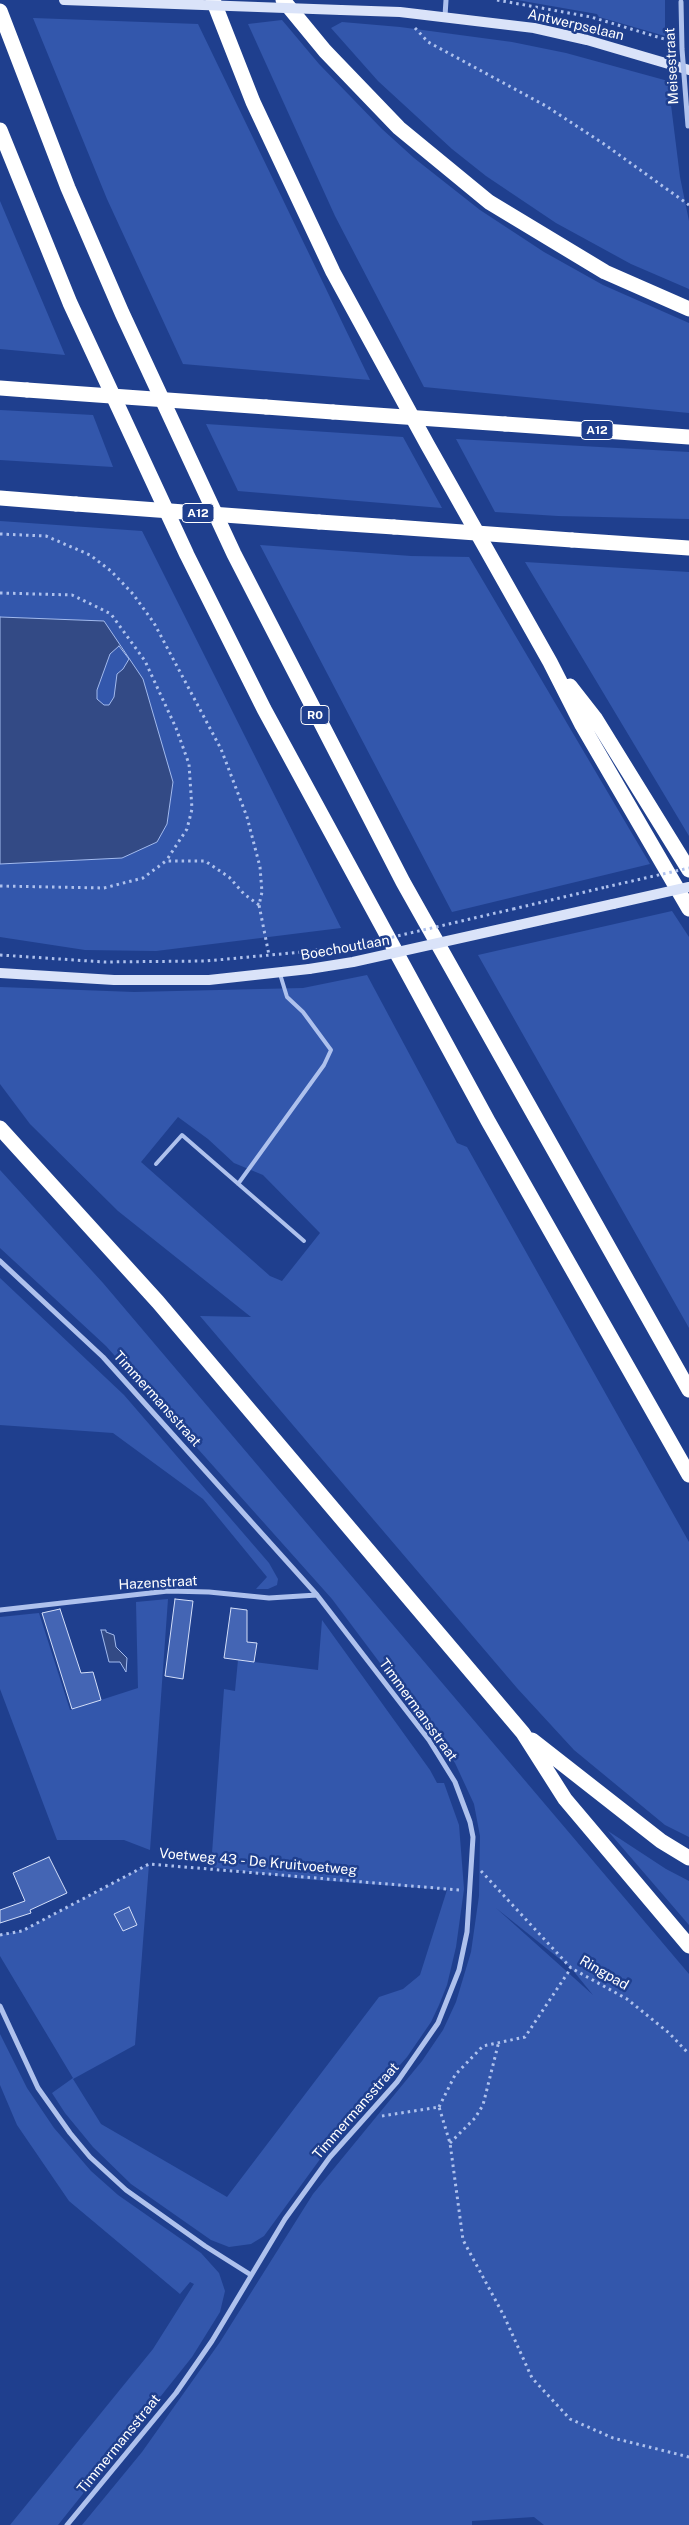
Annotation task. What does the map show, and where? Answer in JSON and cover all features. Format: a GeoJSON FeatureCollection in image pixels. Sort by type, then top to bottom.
{"type":"FeatureCollection","features":[{"type":"Feature","properties":{"kind":"highway"},"geometry":{"type":"LineString","coordinates":[[213,0],[253,102],[333,272],[436,461],[550,662],[582,725],[689,909]]}},
{"type":"Feature","properties":{"kind":"highway"},"geometry":{"type":"LineString","coordinates":[[283,0],[325,51],[399,128],[489,202],[557,245],[605,272],[689,309]]}},
{"type":"Feature","properties":{"kind":"highway","name":"R0"},"geometry":{"type":"LineString","coordinates":[[0,11],[68,188],[122,313],[234,554],[403,882],[689,1390]]}},
{"type":"Feature","properties":{"kind":"highway"},"geometry":{"type":"LineString","coordinates":[[0,130],[70,303],[187,555],[264,709],[479,1104],[689,1475]]}},
{"type":"Feature","properties":{"kind":"highway","name":"A12"},"geometry":{"type":"LineString","coordinates":[[0,388],[689,437]]}},
{"type":"Feature","properties":{"kind":"highway","name":"A12"},"geometry":{"type":"LineString","coordinates":[[0,498],[689,548]]}},
{"type":"Feature","properties":{"kind":"highway"},"geometry":{"type":"LineString","coordinates":[[550,662],[595,718],[689,869]]}},
{"type":"Feature","properties":{"kind":"highway"},"geometry":{"type":"LineString","coordinates":[[0,1128],[158,1302],[523,1733],[565,1800],[689,1946]]}},
{"type":"Feature","properties":{"kind":"highway"},"geometry":{"type":"LineString","coordinates":[[523,1733],[661,1841],[689,1858]]}},
{"type":"Feature","properties":{"kind":"main road","name":"Antwerpselaan"},"geometry":{"type":"LineString","coordinates":[[64,0],[400,12],[490,21],[560,34],[638,54],[689,70]]}},
{"type":"Feature","properties":{"kind":"main road","name":"Boechoutlaan"},"geometry":{"type":"LineString","coordinates":[[0,973],[114,980],[210,980],[280,974],[353,962],[689,886]]}},
{"type":"Feature","properties":{"kind":"street"},"geometry":{"type":"LineString","coordinates":[[445,16],[446,0]]}},
{"type":"Feature","properties":{"kind":"street","name":"Meisestraat"},"geometry":{"type":"LineString","coordinates":[[681,1],[682,49],[689,131]]}},
{"type":"Feature","properties":{"kind":"street","name":"Timmermansstraat"},"geometry":{"type":"LineString","coordinates":[[0,1261],[103,1357],[317,1595],[397,1696],[429,1740],[455,1782],[470,1822],[472,1861],[467,1932],[459,1970],[446,2008],[422,2049],[398,2082],[324,2164],[285,2219],[212,2341],[176,2393],[68,2525]]}},
{"type":"Feature","properties":{"kind":"street","name":"Hazenstraat"},"geometry":{"type":"LineString","coordinates":[[0,1610],[168,1591],[209,1592],[269,1598],[317,1595]]}},
{"type":"Feature","properties":{"kind":"street"},"geometry":{"type":"LineString","coordinates":[[0,2006],[38,2088],[64,2126],[90,2156],[132,2195],[251,2275]]}},
{"type":"Feature","properties":{"kind":"lane"},"geometry":{"type":"LineString","coordinates":[[238,1184],[324,1065],[331,1050],[287,997],[280,974]]}},
{"type":"Feature","properties":{"kind":"lane"},"geometry":{"type":"LineString","coordinates":[[156,1164],[182,1135],[304,1241]]}},
{"type":"Feature","properties":{"kind":"path"},"geometry":{"type":"LineString","coordinates":[[497,0],[591,17],[674,42]]}},
{"type":"Feature","properties":{"kind":"path"},"geometry":{"type":"LineString","coordinates":[[400,12],[428,42],[546,106],[604,144],[689,205]]}},
{"type":"Feature","properties":{"kind":"path"},"geometry":{"type":"LineString","coordinates":[[0,534],[46,536],[90,555],[112,571],[133,594],[149,616],[225,758],[247,817],[260,867],[262,892],[259,905],[269,955]]}},
{"type":"Feature","properties":{"kind":"path"},"geometry":{"type":"LineString","coordinates":[[0,594],[72,596],[111,614],[144,661],[176,728],[189,764],[192,810],[187,829],[166,861],[143,878],[104,888],[0,886]]}},
{"type":"Feature","properties":{"kind":"path"},"geometry":{"type":"LineString","coordinates":[[166,861],[205,860],[229,877],[244,894],[259,905]]}},
{"type":"Feature","properties":{"kind":"path"},"geometry":{"type":"LineString","coordinates":[[0,955],[113,962],[206,961],[302,952],[346,946],[689,869]]}},
{"type":"Feature","properties":{"kind":"path","name":"Ringpad"},"geometry":{"type":"LineString","coordinates":[[472,1861],[571,1968],[627,1999],[669,2033],[689,2054]]}},
{"type":"Feature","properties":{"kind":"path","name":"Voetweg 43 - De Kruitvoetweg"},"geometry":{"type":"LineString","coordinates":[[0,1935],[22,1931],[149,1864],[471,1892]]}},
{"type":"Feature","properties":{"kind":"path"},"geometry":{"type":"LineString","coordinates":[[571,1968],[525,2036],[483,2046],[455,2075],[439,2107],[450,2143],[463,2240],[504,2316],[532,2378],[570,2419],[613,2438],[689,2457]]}},
{"type":"Feature","properties":{"kind":"path"},"geometry":{"type":"LineString","coordinates":[[450,2143],[475,2118],[483,2106],[499,2041]]}},
{"type":"Feature","properties":{"kind":"path"},"geometry":{"type":"LineString","coordinates":[[364,2119],[439,2107]]}},
{"type":"Feature","properties":{"kind":"shaded area"},"geometry":{"type":"Polygon","coordinates":[[[517,0],[665,0],[665,36],[599,17],[597,14],[517,0]]]}},
{"type":"Feature","properties":{"kind":"shaded area"},"geometry":{"type":"Polygon","coordinates":[[[33,18],[198,24],[370,380],[183,364],[107,199],[33,18]]]}},
{"type":"Feature","properties":{"kind":"shaded area"},"geometry":{"type":"Polygon","coordinates":[[[282,20],[319,64],[382,129],[414,158],[480,210],[544,252],[603,285],[689,323],[689,413],[424,387],[335,216],[248,24],[282,20]]]}},
{"type":"Feature","properties":{"kind":"shaded area"},"geometry":{"type":"Polygon","coordinates":[[[342,22],[400,27],[512,42],[566,53],[668,81],[680,177],[689,221],[689,289],[631,264],[556,223],[486,176],[452,149],[378,81],[331,28],[342,22]]]}},
{"type":"Feature","properties":{"kind":"shaded area"},"geometry":{"type":"Polygon","coordinates":[[[0,201],[65,355],[0,349],[0,201]]]}},
{"type":"Feature","properties":{"kind":"shaded area"},"geometry":{"type":"Polygon","coordinates":[[[0,410],[93,415],[113,467],[0,460],[0,410]]]}},
{"type":"Feature","properties":{"kind":"shaded area"},"geometry":{"type":"Polygon","coordinates":[[[206,424],[403,437],[442,508],[238,491],[206,424]]]}},
{"type":"Feature","properties":{"kind":"shaded area"},"geometry":{"type":"Polygon","coordinates":[[[456,439],[689,452],[689,519],[558,516],[495,512],[456,439]]]}},
{"type":"Feature","properties":{"kind":"shaded area"},"geometry":{"type":"Polygon","coordinates":[[[0,521],[142,531],[341,928],[156,951],[85,950],[0,937],[0,521]]]}},
{"type":"Feature","properties":{"kind":"shaded area"},"geometry":{"type":"Polygon","coordinates":[[[260,545],[411,556],[469,557],[650,864],[452,912],[260,545]]]}},
{"type":"Feature","properties":{"kind":"shaded area"},"geometry":{"type":"Polygon","coordinates":[[[525,562],[689,572],[689,836],[525,562]]]}},
{"type":"Feature","properties":{"kind":"shaded area"},"geometry":{"type":"Polygon","coordinates":[[[0,617],[104,621],[143,679],[173,782],[167,824],[157,842],[122,858],[0,864],[0,617]],[[119,646],[110,654],[97,690],[97,699],[104,705],[109,705],[114,697],[117,674],[123,669],[129,659],[119,646]]]}},
{"type":"Feature","properties":{"kind":"shaded area"},"geometry":{"type":"Polygon","coordinates":[[[672,911],[689,937],[689,1328],[478,955],[672,911]]]}},
{"type":"Feature","properties":{"kind":"shaded area"},"geometry":{"type":"Polygon","coordinates":[[[367,975],[457,1143],[467,1147],[689,1542],[689,1837],[665,1825],[574,1750],[517,1688],[200,1316],[251,1317],[118,1211],[30,1124],[0,1084],[0,987],[134,992],[303,988],[367,975]],[[178,1117],[141,1162],[270,1276],[282,1281],[320,1233],[263,1175],[234,1163],[208,1139],[178,1117]]]}},
{"type":"Feature","properties":{"kind":"shaded area"},"geometry":{"type":"Polygon","coordinates":[[[0,1170],[103,1283],[689,1974],[689,2525],[544,2525],[534,2517],[472,2521],[472,2525],[82,2525],[142,2452],[220,2342],[313,2194],[422,2061],[443,2030],[456,2002],[471,1952],[479,1896],[480,1836],[474,1804],[455,1763],[332,1599],[106,1346],[0,1248],[0,1170]],[[496,1908],[593,1995],[571,1968],[496,1908]]]}},
{"type":"Feature","properties":{"kind":"shaded area"},"geometry":{"type":"Polygon","coordinates":[[[0,1278],[124,1395],[269,1563],[278,1579],[277,1585],[268,1589],[256,1589],[267,1577],[203,1499],[113,1433],[0,1425],[0,1278]]]}},
{"type":"Feature","properties":{"kind":"shaded area"},"geometry":{"type":"Polygon","coordinates":[[[168,1599],[150,1850],[124,1840],[57,1840],[0,1689],[0,1617],[39,1613],[70,1710],[138,1688],[136,1602],[168,1599]]]}},
{"type":"Feature","properties":{"kind":"shaded area"},"geometry":{"type":"Polygon","coordinates":[[[322,1620],[430,1770],[437,1783],[444,1783],[459,1825],[464,1889],[456,1947],[447,1985],[439,2005],[431,2022],[407,2057],[334,2140],[264,2236],[251,2244],[229,2247],[211,2240],[131,2184],[93,2147],[65,2113],[52,2093],[73,2078],[0,1956],[0,1935],[22,1931],[149,1864],[135,2045],[73,2079],[101,2124],[227,2197],[379,1997],[403,1989],[420,1975],[447,1890],[303,1879],[211,1867],[224,1689],[235,1691],[238,1660],[318,1670],[322,1620]]]}},
{"type":"Feature","properties":{"kind":"shaded area"},"geometry":{"type":"Polygon","coordinates":[[[101,1630],[106,1630],[106,1632],[114,1635],[116,1647],[127,1658],[126,1672],[120,1662],[109,1662],[101,1630]]]}},
{"type":"Feature","properties":{"kind":"shaded area"},"geometry":{"type":"Polygon","coordinates":[[[608,1831],[666,1869],[689,1881],[689,1925],[608,1831]]]}},
{"type":"Feature","properties":{"kind":"shaded area"},"geometry":{"type":"Polygon","coordinates":[[[0,2034],[27,2088],[54,2128],[91,2171],[118,2195],[201,2253],[219,2273],[225,2291],[220,2312],[192,2357],[58,2525],[10,2525],[153,2349],[194,2284],[190,2282],[180,2294],[69,2201],[17,2125],[0,2085],[0,2034]]]}},
{"type":"Feature","properties":{"kind":"building"},"geometry":{"type":"Polygon","coordinates":[[[175,1599],[193,1601],[183,1679],[165,1676],[175,1599]]]}},
{"type":"Feature","properties":{"kind":"building"},"geometry":{"type":"Polygon","coordinates":[[[231,1608],[247,1610],[247,1642],[257,1643],[254,1662],[224,1658],[231,1608]]]}},
{"type":"Feature","properties":{"kind":"building"},"geometry":{"type":"Polygon","coordinates":[[[60,1609],[81,1673],[93,1672],[101,1700],[72,1709],[42,1613],[60,1609]]]}},
{"type":"Feature","properties":{"kind":"building"},"geometry":{"type":"Polygon","coordinates":[[[49,1857],[67,1893],[30,1910],[31,1913],[0,1923],[0,1910],[25,1901],[13,1873],[49,1857]]]}},
{"type":"Feature","properties":{"kind":"building"},"geometry":{"type":"Polygon","coordinates":[[[129,1907],[137,1925],[123,1931],[114,1914],[129,1907]]]}}]}
